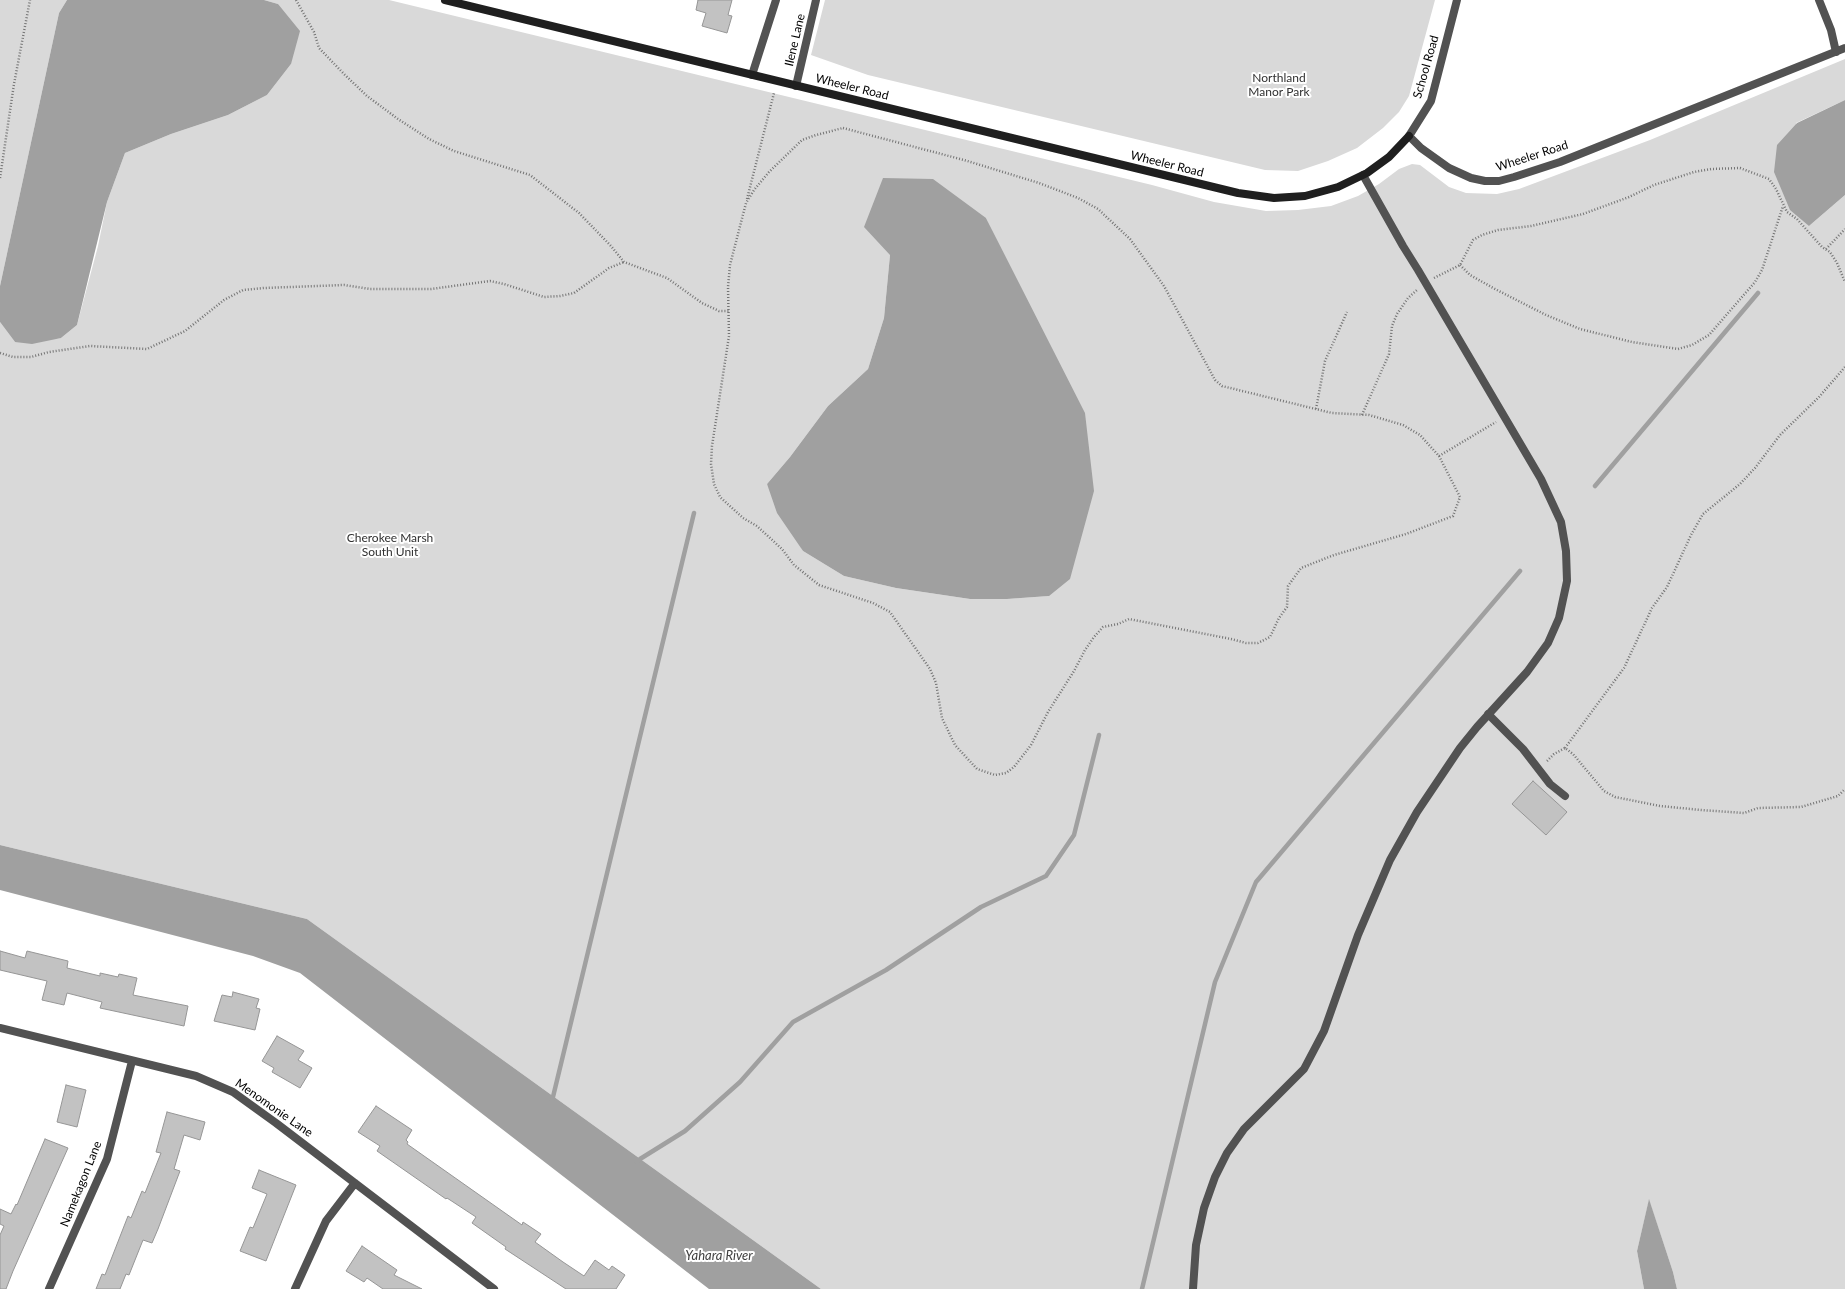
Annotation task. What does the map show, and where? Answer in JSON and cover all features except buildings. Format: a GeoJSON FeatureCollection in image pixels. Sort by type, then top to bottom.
{"type":"FeatureCollection","features":[{"type":"Feature","properties":{"kind":"street","name":"Wheeler Road"},"geometry":{"type":"LineString","coordinates":[[445,0],[1238,193],[1274,198],[1305,196],[1338,188],[1363,175],[1389,157],[1409,136],[1421,148],[1460,174],[1485,181],[1499,181],[1560,162],[1845,48]]}},
{"type":"Feature","properties":{"kind":"street"},"geometry":{"type":"LineString","coordinates":[[752,75],[776,0]]}},
{"type":"Feature","properties":{"kind":"street","name":"Ilene Lane"},"geometry":{"type":"LineString","coordinates":[[796,86],[816,0]]}},
{"type":"Feature","properties":{"kind":"street","name":"School Road"},"geometry":{"type":"LineString","coordinates":[[1409,136],[1431,101],[1457,0]]}},
{"type":"Feature","properties":{"kind":"street"},"geometry":{"type":"LineString","coordinates":[[1819,0],[1831,30],[1836,52]]}},
{"type":"Feature","properties":{"kind":"street"},"geometry":{"type":"LineString","coordinates":[[1193,1289],[1196,1245],[1204,1208],[1215,1177],[1227,1153],[1244,1129],[1304,1069],[1324,1030],[1358,935],[1390,860],[1418,812],[1460,748],[1488,714],[1527,672],[1548,643],[1559,618],[1567,581],[1566,551],[1561,522],[1541,480],[1427,284],[1402,246],[1363,175]]}},
{"type":"Feature","properties":{"kind":"street"},"geometry":{"type":"LineString","coordinates":[[1488,714],[1522,749],[1550,784],[1565,796]]}},
{"type":"Feature","properties":{"kind":"street","name":"Menomonie Lane"},"geometry":{"type":"LineString","coordinates":[[0,1028],[196,1076],[232,1092],[494,1289]]}},
{"type":"Feature","properties":{"kind":"street","name":"Namekagon Lane"},"geometry":{"type":"LineString","coordinates":[[48,1289],[107,1158],[132,1061]]}},
{"type":"Feature","properties":{"kind":"street"},"geometry":{"type":"LineString","coordinates":[[296,1289],[326,1222],[355,1183]]}},
{"type":"Feature","properties":{"kind":"path"},"geometry":{"type":"LineString","coordinates":[[0,178],[14,84],[30,0]]}},
{"type":"Feature","properties":{"kind":"path"},"geometry":{"type":"LineString","coordinates":[[296,0],[314,32],[319,48],[367,96],[429,139],[454,151],[530,175],[579,213],[603,237],[624,262],[667,278],[702,303],[719,311],[729,310]]}},
{"type":"Feature","properties":{"kind":"path"},"geometry":{"type":"LineString","coordinates":[[746,203],[754,190],[769,172],[802,140],[843,128],[964,160],[1039,183],[1078,198],[1098,209],[1130,239],[1164,286],[1215,380],[1222,386],[1332,413],[1369,415],[1403,425],[1420,434],[1439,456],[1460,497],[1453,516],[1406,534],[1334,555],[1301,568],[1288,586],[1287,607],[1279,618],[1270,636],[1258,643],[1246,643],[1129,619],[1118,624],[1103,627],[1094,636],[1085,650],[1074,671],[1048,712],[1031,745],[1010,770],[1006,773],[995,774],[977,769],[954,745],[942,718],[936,683],[930,669],[890,612],[873,603],[819,585],[794,565],[782,549],[757,526],[743,518],[720,497],[714,484],[711,464],[712,446],[728,344],[728,287],[730,265],[774,93]]}},
{"type":"Feature","properties":{"kind":"path"},"geometry":{"type":"LineString","coordinates":[[1362,415],[1389,354],[1392,326],[1397,314],[1408,298],[1436,277],[1460,265],[1473,240],[1482,235],[1498,230],[1531,226],[1583,214],[1629,197],[1654,185],[1711,169],[1740,168],[1768,178],[1776,189],[1787,212],[1797,219],[1830,252],[1837,263],[1845,282]]}},
{"type":"Feature","properties":{"kind":"path"},"geometry":{"type":"LineString","coordinates":[[1460,265],[1470,275],[1495,289],[1546,315],[1580,329],[1632,342],[1678,349],[1692,345],[1709,335],[1755,282],[1762,270],[1783,206]]}},
{"type":"Feature","properties":{"kind":"path"},"geometry":{"type":"LineString","coordinates":[[1826,249],[1845,229]]}},
{"type":"Feature","properties":{"kind":"path"},"geometry":{"type":"LineString","coordinates":[[0,353],[13,357],[31,357],[49,352],[90,346],[147,349],[185,331],[224,300],[243,290],[344,285],[377,289],[431,289],[490,281],[510,285],[544,297],[560,296],[574,293],[609,268],[624,262]]}},
{"type":"Feature","properties":{"kind":"path"},"geometry":{"type":"LineString","coordinates":[[1316,409],[1325,361],[1347,312]]}},
{"type":"Feature","properties":{"kind":"path"},"geometry":{"type":"LineString","coordinates":[[1538,768],[1554,754],[1565,748],[1624,668],[1652,608],[1667,588],[1690,535],[1703,514],[1740,484],[1755,468],[1780,435],[1819,397],[1845,367]]}},
{"type":"Feature","properties":{"kind":"path"},"geometry":{"type":"LineString","coordinates":[[1439,456],[1505,418]]}},
{"type":"Feature","properties":{"kind":"path"},"geometry":{"type":"LineString","coordinates":[[1565,748],[1573,754],[1604,791],[1622,799],[1660,806],[1744,813],[1758,808],[1801,807],[1838,796],[1845,789]]}},
{"type":"Feature","properties":{"kind":"green space"},"geometry":{"type":"Polygon","coordinates":[[[0,0],[67,0],[59,13],[0,286],[0,0]]]}},
{"type":"Feature","properties":{"kind":"green space","name":"Cherokee Marsh South Unit"},"geometry":{"type":"Polygon","coordinates":[[[264,0],[389,0],[1152,185],[1214,202],[1266,211],[1298,210],[1331,206],[1358,196],[1379,184],[1399,169],[1412,164],[1420,165],[1449,187],[1466,193],[1497,194],[1519,189],[1650,140],[1845,59],[1845,100],[1796,123],[1809,226],[1845,195],[1845,1289],[1677,1289],[1673,1272],[1649,1200],[1637,1251],[1644,1289],[821,1289],[307,919],[0,845],[0,322],[15,342],[61,338],[77,325],[98,246],[107,202],[125,153],[171,134],[228,115],[267,95],[291,64],[278,4],[264,0]],[[986,218],[890,255],[884,318],[868,369],[828,406],[790,457],[767,484],[803,551],[844,576],[896,588],[970,599],[1007,599],[1049,596],[1031,309],[986,218]],[[1533,781],[1546,835],[1567,812],[1533,781]]]}},
{"type":"Feature","properties":{"kind":"green space","name":"Northland Manor Park"},"geometry":{"type":"Polygon","coordinates":[[[825,0],[1435,0],[1409,96],[1399,112],[1383,128],[1357,148],[1328,161],[1298,171],[1265,170],[868,75],[811,55],[825,0]]]}},
{"type":"Feature","properties":{"kind":"water"},"geometry":{"type":"Polygon","coordinates":[[[67,0],[264,0],[278,4],[300,31],[291,64],[267,95],[228,115],[171,134],[125,153],[107,202],[77,325],[61,338],[32,344],[15,342],[0,322],[0,286],[59,13],[67,0]]]}},
{"type":"Feature","properties":{"kind":"water"},"geometry":{"type":"Polygon","coordinates":[[[1845,100],[1845,195],[1809,226],[1790,210],[1774,172],[1777,145],[1797,123],[1845,100]]]}},
{"type":"Feature","properties":{"kind":"water"},"geometry":{"type":"Polygon","coordinates":[[[883,178],[933,179],[986,218],[1085,413],[1094,491],[1070,579],[1049,596],[1007,599],[970,599],[896,588],[844,576],[803,551],[777,513],[767,484],[790,457],[828,406],[868,369],[884,318],[890,255],[864,227],[883,178]]]}},
{"type":"Feature","properties":{"kind":"water","name":"Yahara River"},"geometry":{"type":"Polygon","coordinates":[[[0,845],[307,919],[821,1289],[709,1289],[300,973],[253,956],[0,890],[0,845]]]}},
{"type":"Feature","properties":{"kind":"water"},"geometry":{"type":"Polygon","coordinates":[[[1649,1199],[1673,1272],[1677,1289],[1644,1289],[1637,1251],[1649,1199]]]}},
{"type":"Feature","properties":{"kind":"waterway"},"geometry":{"type":"LineString","coordinates":[[1595,486],[1758,293]]}},
{"type":"Feature","properties":{"kind":"waterway"},"geometry":{"type":"LineString","coordinates":[[552,1101],[694,513]]}},
{"type":"Feature","properties":{"kind":"waterway"},"geometry":{"type":"LineString","coordinates":[[1142,1289],[1215,982],[1256,882],[1520,571]]}},
{"type":"Feature","properties":{"kind":"waterway"},"geometry":{"type":"LineString","coordinates":[[637,1162],[685,1131],[740,1082],[793,1022],[886,970],[981,907],[1046,876],[1074,835],[1099,735]]}}]}
